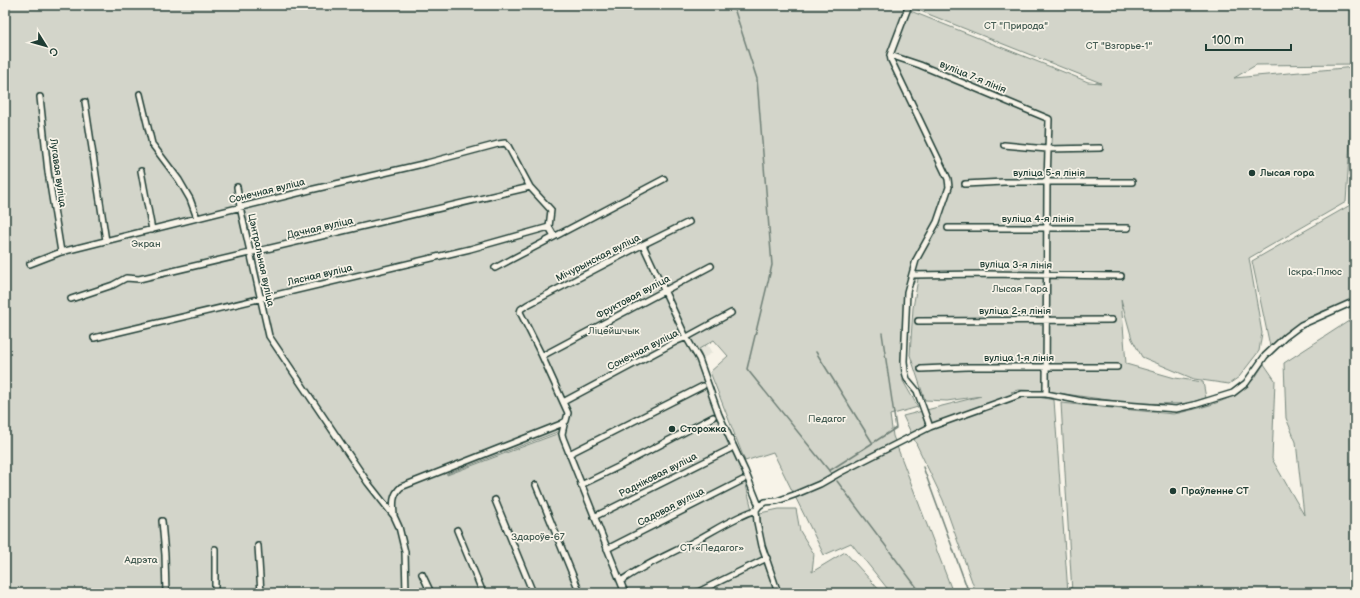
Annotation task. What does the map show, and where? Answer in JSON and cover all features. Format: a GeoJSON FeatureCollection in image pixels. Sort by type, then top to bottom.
{"type":"FeatureCollection","features":[{"type":"Feature","properties":{"kind":"street"},"geometry":{"type":"LineString","coordinates":[[909,5],[890,55],[891,60],[948,179],[949,187],[936,222],[916,260],[907,292],[905,372],[907,379],[917,392],[930,427]]}},
{"type":"Feature","properties":{"kind":"street","name":"вуліца 7-я лінія"},"geometry":{"type":"LineString","coordinates":[[890,55],[920,65],[1049,119],[1047,149]]}},
{"type":"Feature","properties":{"kind":"street"},"geometry":{"type":"LineString","coordinates":[[140,94],[152,144],[179,180],[190,199],[197,218]]}},
{"type":"Feature","properties":{"kind":"street","name":"Лугавая вуліца"},"geometry":{"type":"LineString","coordinates":[[40,97],[48,172],[61,252]]}},
{"type":"Feature","properties":{"kind":"street"},"geometry":{"type":"LineString","coordinates":[[85,102],[106,241]]}},
{"type":"Feature","properties":{"kind":"street","name":"Сонечная вуліца"},"geometry":{"type":"LineString","coordinates":[[30,264],[61,252],[240,207],[428,163],[504,143],[508,146],[530,188]]}},
{"type":"Feature","properties":{"kind":"street"},"geometry":{"type":"LineString","coordinates":[[1004,145],[1047,149],[1100,148]]}},
{"type":"Feature","properties":{"kind":"street"},"geometry":{"type":"LineString","coordinates":[[1046,394],[1047,149]]}},
{"type":"Feature","properties":{"kind":"street"},"geometry":{"type":"LineString","coordinates":[[141,171],[152,230]]}},
{"type":"Feature","properties":{"kind":"street"},"geometry":{"type":"LineString","coordinates":[[494,268],[664,179]]}},
{"type":"Feature","properties":{"kind":"street","name":"вуліца 5-я лінія"},"geometry":{"type":"LineString","coordinates":[[965,184],[1004,182],[1132,182]]}},
{"type":"Feature","properties":{"kind":"street","name":"Цэнтральная вуліца"},"geometry":{"type":"LineString","coordinates":[[237,187],[268,336],[368,483],[394,516]]}},
{"type":"Feature","properties":{"kind":"street"},"geometry":{"type":"LineString","coordinates":[[530,188],[551,210],[549,227],[554,236]]}},
{"type":"Feature","properties":{"kind":"street","name":"Дачная вуліца"},"geometry":{"type":"LineString","coordinates":[[71,299],[126,278],[140,279],[530,188]]}},
{"type":"Feature","properties":{"kind":"street","name":"Мічурынская вуліца"},"geometry":{"type":"LineString","coordinates":[[542,356],[521,315],[521,309],[526,305],[689,222]]}},
{"type":"Feature","properties":{"kind":"street","name":"Лясная вуліца"},"geometry":{"type":"LineString","coordinates":[[94,338],[470,249],[549,227]]}},
{"type":"Feature","properties":{"kind":"street","name":"вуліца 4-я лінія"},"geometry":{"type":"LineString","coordinates":[[948,228],[1128,228]]}},
{"type":"Feature","properties":{"kind":"street"},"geometry":{"type":"LineString","coordinates":[[643,245],[664,291],[699,359],[719,415],[745,471],[757,508],[758,532],[778,593]]}},
{"type":"Feature","properties":{"kind":"street","name":"Фруктовая вуліца"},"geometry":{"type":"LineString","coordinates":[[542,356],[711,266]]}},
{"type":"Feature","properties":{"kind":"street","name":"вуліца 3-я лінія"},"geometry":{"type":"LineString","coordinates":[[912,275],[1046,274],[1121,276]]}},
{"type":"Feature","properties":{"kind":"street"},"geometry":{"type":"LineString","coordinates":[[620,581],[649,563],[687,545],[757,508],[765,502],[794,495],[820,484],[930,427],[1022,394],[1046,394],[1087,402],[1176,409],[1233,393],[1246,382],[1265,356],[1285,337],[1301,326],[1355,301]]}},
{"type":"Feature","properties":{"kind":"street","name":"Сонечная вуліца"},"geometry":{"type":"LineString","coordinates":[[563,402],[731,313]]}},
{"type":"Feature","properties":{"kind":"street","name":"вуліца 2-я лінія"},"geometry":{"type":"LineString","coordinates":[[918,321],[1112,320]]}},
{"type":"Feature","properties":{"kind":"street"},"geometry":{"type":"LineString","coordinates":[[406,593],[405,552],[399,527],[394,516],[394,498],[396,492],[401,487],[566,421],[568,413],[542,356]]}},
{"type":"Feature","properties":{"kind":"street","name":"вуліца 1-я лінія"},"geometry":{"type":"LineString","coordinates":[[921,369],[1116,367]]}},
{"type":"Feature","properties":{"kind":"street"},"geometry":{"type":"LineString","coordinates":[[569,454],[703,386]]}},
{"type":"Feature","properties":{"kind":"street"},"geometry":{"type":"LineString","coordinates":[[581,485],[713,417]]}},
{"type":"Feature","properties":{"kind":"street"},"geometry":{"type":"LineString","coordinates":[[561,424],[564,425],[562,434],[569,454],[625,593]]}},
{"type":"Feature","properties":{"kind":"street","name":"Радніковая вуліца"},"geometry":{"type":"LineString","coordinates":[[594,517],[730,449]]}},
{"type":"Feature","properties":{"kind":"street","name":"Садовая вуліца"},"geometry":{"type":"LineString","coordinates":[[606,549],[743,480]]}},
{"type":"Feature","properties":{"kind":"street"},"geometry":{"type":"LineString","coordinates":[[536,485],[580,593]]}},
{"type":"Feature","properties":{"kind":"street"},"geometry":{"type":"LineString","coordinates":[[495,500],[533,593]]}},
{"type":"Feature","properties":{"kind":"street"},"geometry":{"type":"LineString","coordinates":[[162,520],[166,593]]}},
{"type":"Feature","properties":{"kind":"street"},"geometry":{"type":"LineString","coordinates":[[457,530],[483,593]]}},
{"type":"Feature","properties":{"kind":"street"},"geometry":{"type":"LineString","coordinates":[[258,546],[261,593]]}},
{"type":"Feature","properties":{"kind":"street"},"geometry":{"type":"LineString","coordinates":[[215,549],[215,593]]}},
{"type":"Feature","properties":{"kind":"street"},"geometry":{"type":"LineString","coordinates":[[696,593],[767,558]]}},
{"type":"Feature","properties":{"kind":"street"},"geometry":{"type":"LineString","coordinates":[[422,574],[431,593]]}},
{"type":"Feature","properties":{"kind":"shaded area"},"geometry":{"type":"Polygon","coordinates":[[[707,344],[712,353],[702,359],[699,349],[707,344]]]}},
{"type":"Feature","properties":{"kind":"green space"},"geometry":{"type":"Polygon","coordinates":[[[5,5],[905,5],[903,8],[1088,82],[1101,83],[913,8],[914,5],[1355,5],[1355,64],[1256,65],[1234,78],[1355,67],[1346,202],[1249,258],[1262,333],[1259,351],[1239,377],[1229,384],[1194,379],[1142,357],[1132,339],[1121,299],[1126,364],[1175,378],[1203,382],[1206,398],[1186,404],[1130,403],[1043,391],[1018,390],[1011,392],[1054,400],[1068,593],[974,593],[975,590],[943,500],[903,416],[981,396],[947,401],[925,400],[910,355],[913,308],[919,273],[905,300],[903,381],[918,407],[890,415],[893,436],[953,593],[891,593],[851,543],[824,555],[773,452],[745,461],[710,372],[728,356],[714,340],[699,349],[745,481],[763,555],[760,513],[779,509],[796,509],[800,531],[814,554],[812,572],[845,552],[882,593],[779,593],[764,560],[757,533],[763,560],[775,593],[5,593],[5,5]],[[557,432],[447,475],[562,432],[557,432]]]}},
{"type":"Feature","properties":{"kind":"green space","name":"Іскра-Плюс"},"geometry":{"type":"Polygon","coordinates":[[[1355,97],[1355,298],[1309,318],[1270,346],[1252,261],[1352,204],[1355,97]]]}},
{"type":"Feature","properties":{"kind":"green space"},"geometry":{"type":"Polygon","coordinates":[[[1355,317],[1355,593],[1072,593],[1061,403],[1173,414],[1179,413],[1219,402],[1237,393],[1256,377],[1264,364],[1275,380],[1272,459],[1304,515],[1296,442],[1286,418],[1284,363],[1355,317]]]}},
{"type":"Feature","properties":{"kind":"waterway"},"geometry":{"type":"LineString","coordinates":[[733,5],[757,79],[772,265],[747,369],[831,473]]}},
{"type":"Feature","properties":{"kind":"waterway"},"geometry":{"type":"LineString","coordinates":[[829,471],[896,428],[882,333]]}},
{"type":"Feature","properties":{"kind":"waterway"},"geometry":{"type":"LineString","coordinates":[[816,352],[872,442]]}},
{"type":"Feature","properties":{"kind":"waterway"},"geometry":{"type":"LineString","coordinates":[[923,467],[969,593]]}},
{"type":"Feature","properties":{"kind":"waterway"},"geometry":{"type":"LineString","coordinates":[[837,481],[921,593]]}},
{"type":"Feature","properties":{"kind":"place","name":"Лысая гора"},"geometry":{"type":"Point","coordinates":[1252,173]}},
{"type":"Feature","properties":{"kind":"place","name":"Сторожка"},"geometry":{"type":"Point","coordinates":[672,429]}},
{"type":"Feature","properties":{"kind":"place","name":"Праўленне СТ"},"geometry":{"type":"Point","coordinates":[1173,491]}},
{"type":"Feature","properties":{"kind":"park label","name":"СТ \"Природа\""},"geometry":{"type":"Point","coordinates":[1016,26]}},
{"type":"Feature","properties":{"kind":"park label","name":"СТ \"Взгорье-1\""},"geometry":{"type":"Point","coordinates":[1119,46]}},
{"type":"Feature","properties":{"kind":"park label","name":"Экран"},"geometry":{"type":"Point","coordinates":[146,244]}},
{"type":"Feature","properties":{"kind":"park label","name":"Лысая Гара"},"geometry":{"type":"Point","coordinates":[1020,289]}},
{"type":"Feature","properties":{"kind":"park label","name":"Ліцейшчык"},"geometry":{"type":"Point","coordinates":[614,331]}},
{"type":"Feature","properties":{"kind":"park label","name":"Педагог"},"geometry":{"type":"Point","coordinates":[827,419]}},
{"type":"Feature","properties":{"kind":"park label","name":"Здароўе-67"},"geometry":{"type":"Point","coordinates":[538,537]}},
{"type":"Feature","properties":{"kind":"park label","name":"СТ «Педагог»"},"geometry":{"type":"Point","coordinates":[712,548]}},
{"type":"Feature","properties":{"kind":"park label","name":"Адрэта"},"geometry":{"type":"Point","coordinates":[141,560]}}]}
